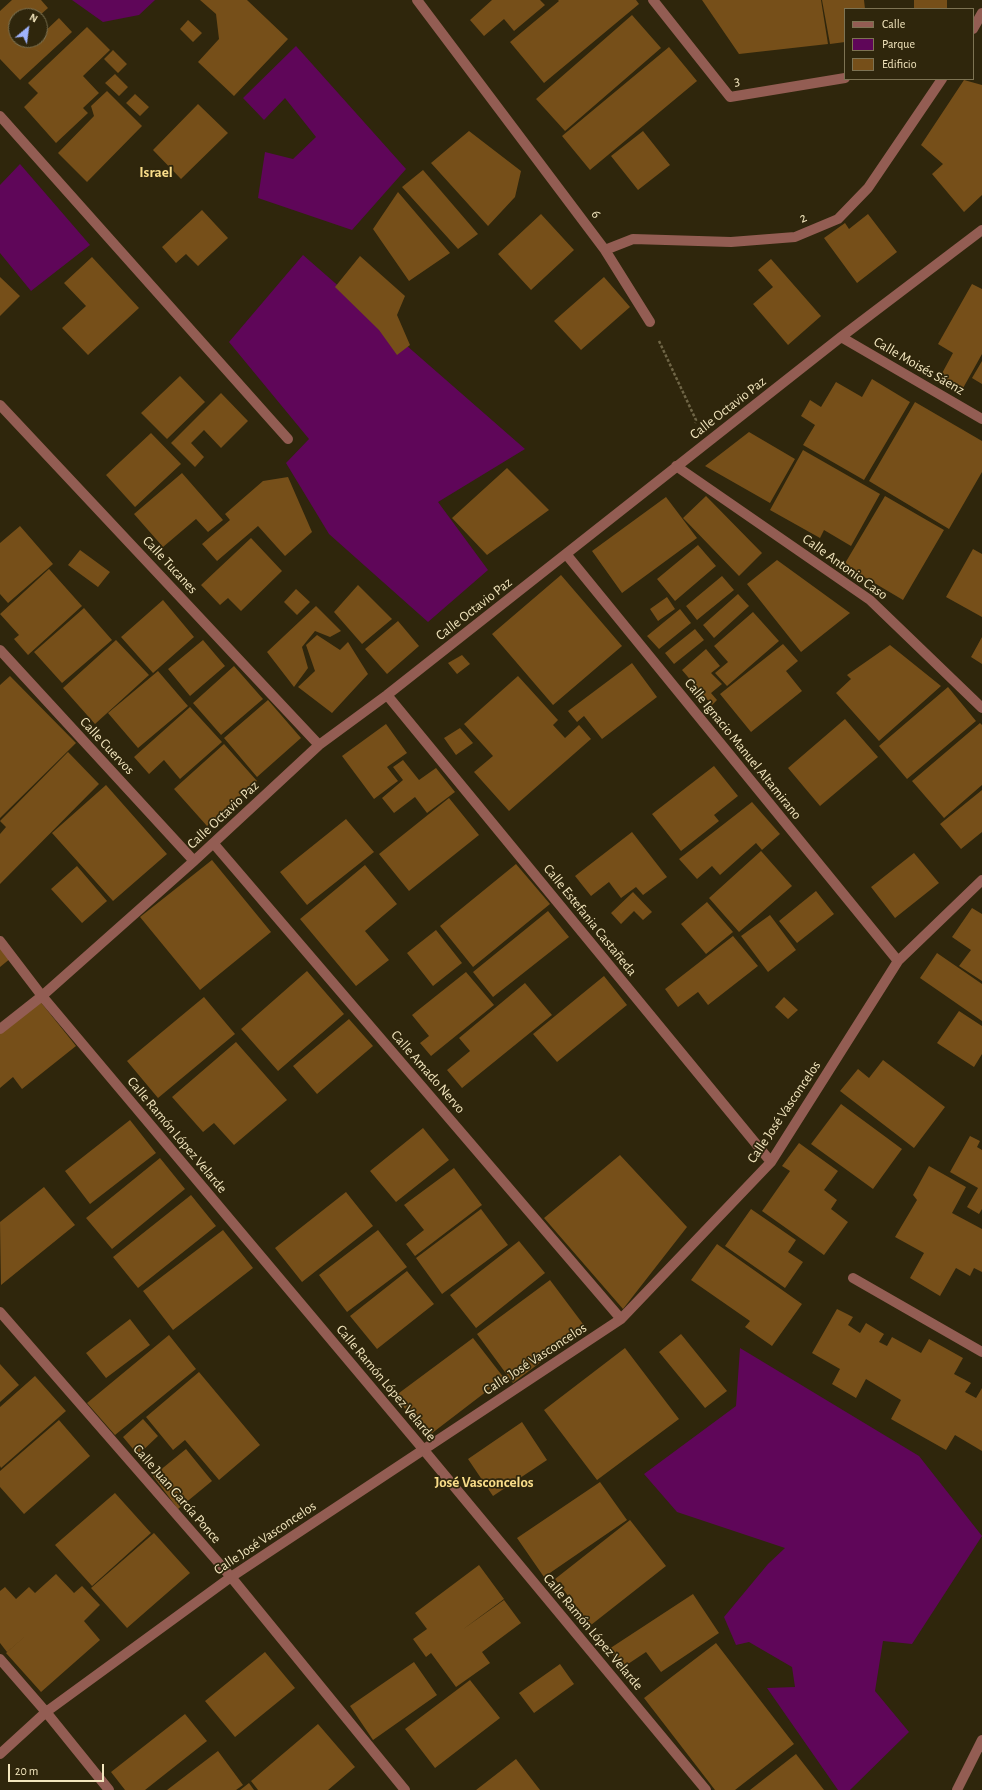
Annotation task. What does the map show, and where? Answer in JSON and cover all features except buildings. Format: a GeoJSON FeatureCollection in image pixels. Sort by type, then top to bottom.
{"type":"FeatureCollection","features":[{"type":"Feature","properties":{"kind":"street","name":"6"},"geometry":{"type":"LineString","coordinates":[[417,0],[605,250],[650,322]]}},
{"type":"Feature","properties":{"kind":"street","name":"3"},"geometry":{"type":"LineString","coordinates":[[653,0],[730,97],[844,78]]}},
{"type":"Feature","properties":{"kind":"street"},"geometry":{"type":"LineString","coordinates":[[974,27],[982,13]]}},
{"type":"Feature","properties":{"kind":"street","name":"2"},"geometry":{"type":"LineString","coordinates":[[605,250],[633,239],[731,242],[795,237],[838,219],[868,188],[941,80]]}},
{"type":"Feature","properties":{"kind":"street"},"geometry":{"type":"LineString","coordinates":[[0,116],[288,439]]}},
{"type":"Feature","properties":{"kind":"street","name":"Calle Octavio Paz"},"geometry":{"type":"LineString","coordinates":[[0,1029],[42,996],[214,844],[319,745],[387,695],[841,337],[982,230]]}},
{"type":"Feature","properties":{"kind":"street","name":"Calle Moisés Sáenz"},"geometry":{"type":"LineString","coordinates":[[841,337],[982,419]]}},
{"type":"Feature","properties":{"kind":"street","name":"Calle Tucanes"},"geometry":{"type":"LineString","coordinates":[[0,405],[319,745]]}},
{"type":"Feature","properties":{"kind":"street","name":"Calle Antonio Caso"},"geometry":{"type":"LineString","coordinates":[[676,466],[870,600],[982,708]]}},
{"type":"Feature","properties":{"kind":"street","name":"Calle Ignacio Manuel Altamirano"},"geometry":{"type":"LineString","coordinates":[[566,554],[898,961]]}},
{"type":"Feature","properties":{"kind":"street","name":"Calle Cuervos"},"geometry":{"type":"LineString","coordinates":[[0,650],[194,861]]}},
{"type":"Feature","properties":{"kind":"street","name":"Calle Estefania Castañeda"},"geometry":{"type":"LineString","coordinates":[[387,695],[771,1162]]}},
{"type":"Feature","properties":{"kind":"street","name":"Calle Amado Nervo"},"geometry":{"type":"LineString","coordinates":[[214,844],[621,1319]]}},
{"type":"Feature","properties":{"kind":"street","name":"Calle José Vasconcelos"},"geometry":{"type":"LineString","coordinates":[[0,1754],[46,1712],[231,1577],[621,1319],[771,1162],[898,961],[982,880]]}},
{"type":"Feature","properties":{"kind":"street","name":"Calle Ramón López Velarde"},"geometry":{"type":"LineString","coordinates":[[0,941],[42,996],[423,1449],[706,1790]]}},
{"type":"Feature","properties":{"kind":"street"},"geometry":{"type":"LineString","coordinates":[[853,1278],[982,1352]]}},
{"type":"Feature","properties":{"kind":"street","name":"Calle Juan García Ponce"},"geometry":{"type":"LineString","coordinates":[[0,1312],[231,1577],[405,1790]]}},
{"type":"Feature","properties":{"kind":"street"},"geometry":{"type":"LineString","coordinates":[[0,1659],[46,1712],[109,1790]]}},
{"type":"Feature","properties":{"kind":"street"},"geometry":{"type":"LineString","coordinates":[[957,1790],[982,1740]]}},
{"type":"Feature","properties":{"kind":"path"},"geometry":{"type":"LineString","coordinates":[[650,322],[696,420],[693,427]]}},
{"type":"Feature","properties":{"kind":"green space"},"geometry":{"type":"Polygon","coordinates":[[[72,0],[155,0],[139,15],[103,22],[72,0]]]}},
{"type":"Feature","properties":{"kind":"green space"},"geometry":{"type":"Polygon","coordinates":[[[296,46],[406,169],[352,230],[258,198],[265,152],[293,159],[316,137],[285,98],[264,120],[243,98],[296,46]]]}},
{"type":"Feature","properties":{"kind":"green space"},"geometry":{"type":"Polygon","coordinates":[[[20,164],[90,245],[31,291],[0,253],[0,185],[20,164]]]}},
{"type":"Feature","properties":{"kind":"green space"},"geometry":{"type":"Polygon","coordinates":[[[303,255],[525,449],[438,502],[488,570],[428,622],[329,534],[286,463],[309,439],[229,342],[303,255]]]}},
{"type":"Feature","properties":{"kind":"green space"},"geometry":{"type":"Polygon","coordinates":[[[740,1348],[919,1456],[982,1536],[912,1644],[883,1641],[875,1691],[909,1732],[850,1790],[838,1790],[767,1688],[795,1687],[792,1667],[749,1642],[736,1645],[724,1617],[768,1564],[785,1548],[677,1512],[644,1474],[736,1406],[740,1348]]]}},
{"type":"Feature","properties":{"kind":"district","name":"Israel"},"geometry":{"type":"Point","coordinates":[156,172]}},
{"type":"Feature","properties":{"kind":"district","name":"José Vasconcelos"},"geometry":{"type":"Point","coordinates":[484,1482]}}]}
